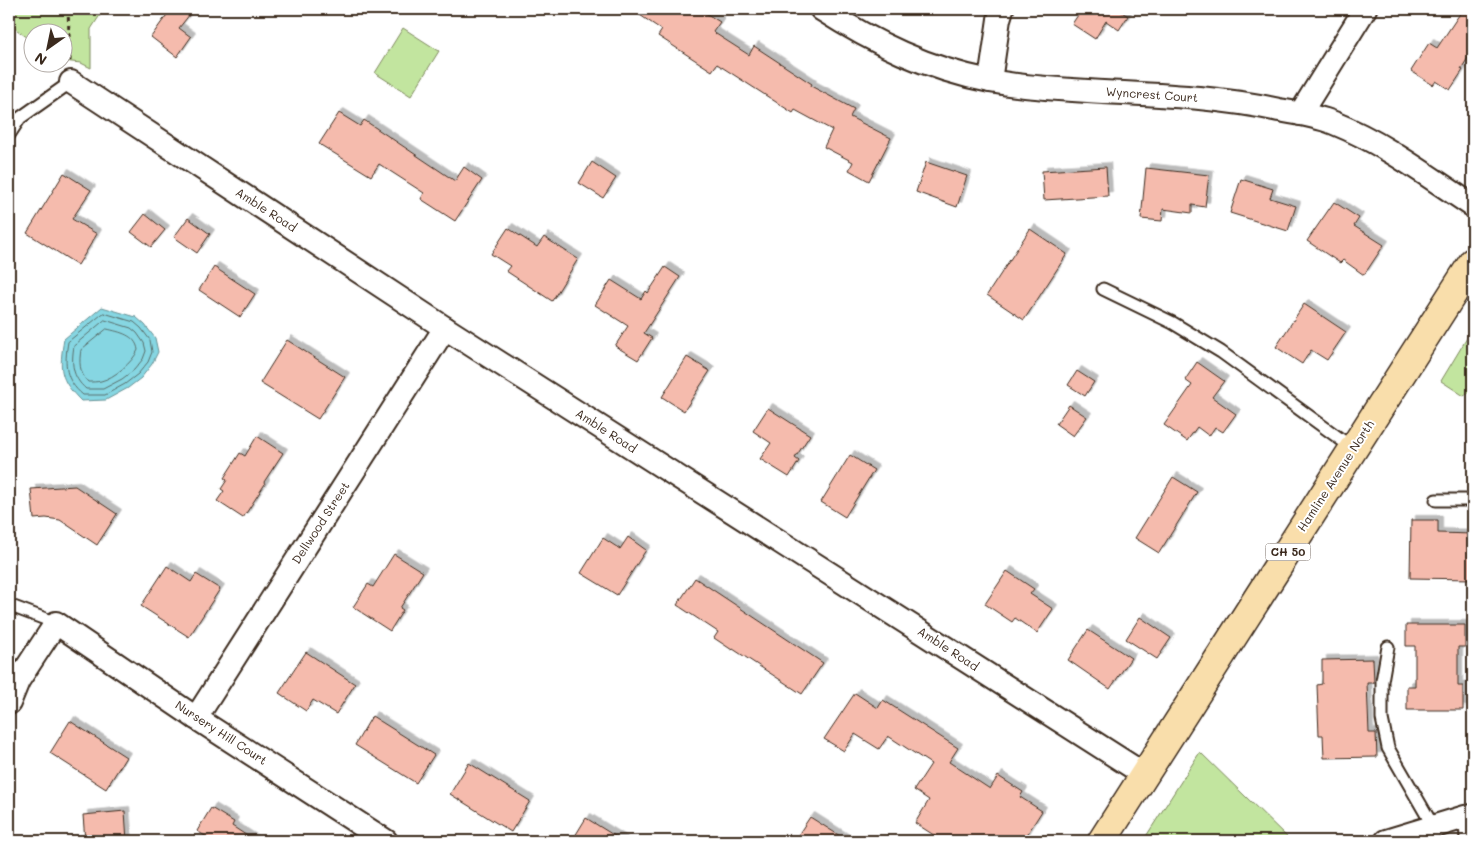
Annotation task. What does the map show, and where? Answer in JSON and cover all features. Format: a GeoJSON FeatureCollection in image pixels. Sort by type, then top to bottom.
{"type":"FeatureCollection","features":[{"type":"Feature","properties":{"kind":"main road","name":"Hamline Avenue North"},"geometry":{"type":"LineString","coordinates":[[1102,841],[1473,262]]}},
{"type":"Feature","properties":{"kind":"street","name":"Wyncrest Court"},"geometry":{"type":"LineString","coordinates":[[821,9],[853,29],[905,56],[950,71],[990,81],[1034,87],[1246,103],[1333,122],[1376,143],[1473,206]]}},
{"type":"Feature","properties":{"kind":"street"},"geometry":{"type":"LineString","coordinates":[[990,81],[1002,9]]}},
{"type":"Feature","properties":{"kind":"street"},"geometry":{"type":"LineString","coordinates":[[1300,114],[1365,9]]}},
{"type":"Feature","properties":{"kind":"street","name":"Amble Road"},"geometry":{"type":"LineString","coordinates":[[71,82],[445,328],[1145,775]]}},
{"type":"Feature","properties":{"kind":"street","name":"Dellwood Street"},"geometry":{"type":"LineString","coordinates":[[196,718],[445,328]]}},
{"type":"Feature","properties":{"kind":"street"},"geometry":{"type":"LineString","coordinates":[[9,703],[18,681],[56,623]]}},
{"type":"Feature","properties":{"kind":"street","name":"Nursery Hill Court"},"geometry":{"type":"LineString","coordinates":[[56,623],[196,718],[386,841]]}},
{"type":"Feature","properties":{"kind":"street"},"geometry":{"type":"LineString","coordinates":[[1386,841],[1469,816]]}},
{"type":"Feature","properties":{"kind":"lane"},"geometry":{"type":"LineString","coordinates":[[9,135],[20,118],[71,82]]}},
{"type":"Feature","properties":{"kind":"lane"},"geometry":{"type":"LineString","coordinates":[[1103,289],[1173,323],[1221,352],[1354,449]]}},
{"type":"Feature","properties":{"kind":"lane"},"geometry":{"type":"LineString","coordinates":[[1436,500],[1473,500]]}},
{"type":"Feature","properties":{"kind":"lane"},"geometry":{"type":"LineString","coordinates":[[12,606],[56,623]]}},
{"type":"Feature","properties":{"kind":"lane"},"geometry":{"type":"LineString","coordinates":[[1388,647],[1382,680],[1382,719],[1388,748],[1433,826]]}},
{"type":"Feature","properties":{"kind":"lane"},"geometry":{"type":"LineString","coordinates":[[1466,841],[1469,816]]}},
{"type":"Feature","properties":{"kind":"path"},"geometry":{"type":"LineString","coordinates":[[68,9],[71,82]]}},
{"type":"Feature","properties":{"kind":"green space"},"geometry":{"type":"Polygon","coordinates":[[[9,9],[104,9],[91,29],[91,68],[81,63],[72,62],[72,22],[22,22],[22,34],[9,24],[9,9]]]}},
{"type":"Feature","properties":{"kind":"green space"},"geometry":{"type":"Polygon","coordinates":[[[403,28],[439,51],[411,96],[375,73],[403,28]]]}},
{"type":"Feature","properties":{"kind":"green space"},"geometry":{"type":"Polygon","coordinates":[[[1473,328],[1473,390],[1464,396],[1441,381],[1473,328]]]}},
{"type":"Feature","properties":{"kind":"green space"},"geometry":{"type":"Polygon","coordinates":[[[1200,752],[1291,841],[1143,841],[1200,752]]]}},
{"type":"Feature","properties":{"kind":"water"},"geometry":{"type":"Polygon","coordinates":[[[102,307],[136,317],[155,338],[158,352],[152,364],[141,378],[128,388],[106,400],[81,401],[68,386],[62,373],[61,358],[64,339],[102,307]]]}},
{"type":"Feature","properties":{"kind":"building"},"geometry":{"type":"Polygon","coordinates":[[[171,9],[194,9],[179,28],[191,37],[177,57],[151,37],[171,9]]]}},
{"type":"Feature","properties":{"kind":"building"},"geometry":{"type":"Polygon","coordinates":[[[631,9],[699,9],[720,22],[713,32],[749,55],[754,46],[812,84],[811,86],[854,109],[850,117],[891,138],[869,181],[849,170],[853,162],[824,147],[832,130],[795,110],[793,113],[717,64],[712,71],[658,36],[662,30],[631,9]]]}},
{"type":"Feature","properties":{"kind":"building"},"geometry":{"type":"Polygon","coordinates":[[[1082,9],[1117,9],[1128,16],[1119,30],[1106,21],[1095,39],[1072,24],[1082,9]]]}},
{"type":"Feature","properties":{"kind":"building"},"geometry":{"type":"Polygon","coordinates":[[[1463,9],[1473,9],[1473,50],[1450,90],[1436,81],[1433,85],[1411,71],[1429,43],[1437,48],[1463,9]]]}},
{"type":"Feature","properties":{"kind":"building"},"geometry":{"type":"Polygon","coordinates":[[[339,113],[360,126],[364,120],[455,181],[464,167],[482,180],[455,221],[421,199],[424,193],[379,164],[371,176],[319,144],[339,113]]]}},
{"type":"Feature","properties":{"kind":"building"},"geometry":{"type":"Polygon","coordinates":[[[592,162],[616,178],[603,198],[579,183],[592,162]]]}},
{"type":"Feature","properties":{"kind":"building"},"geometry":{"type":"Polygon","coordinates":[[[926,162],[967,176],[957,207],[916,192],[926,162]]]}},
{"type":"Feature","properties":{"kind":"building"},"geometry":{"type":"Polygon","coordinates":[[[1106,167],[1108,196],[1044,200],[1042,171],[1106,167]]]}},
{"type":"Feature","properties":{"kind":"building"},"geometry":{"type":"Polygon","coordinates":[[[1146,168],[1209,175],[1205,207],[1192,205],[1192,213],[1163,209],[1162,221],[1141,219],[1146,168]]]}},
{"type":"Feature","properties":{"kind":"building"},"geometry":{"type":"Polygon","coordinates":[[[64,173],[91,190],[72,219],[97,234],[78,265],[27,233],[64,173]]]}},
{"type":"Feature","properties":{"kind":"building"},"geometry":{"type":"Polygon","coordinates":[[[1241,179],[1273,189],[1270,198],[1296,206],[1288,231],[1230,213],[1241,179]]]}},
{"type":"Feature","properties":{"kind":"building"},"geometry":{"type":"Polygon","coordinates":[[[1334,202],[1359,218],[1354,226],[1384,245],[1364,275],[1343,260],[1340,263],[1307,241],[1334,202]]]}},
{"type":"Feature","properties":{"kind":"building"},"geometry":{"type":"Polygon","coordinates":[[[145,214],[165,230],[151,247],[131,232],[145,214]]]}},
{"type":"Feature","properties":{"kind":"building"},"geometry":{"type":"Polygon","coordinates":[[[188,218],[210,234],[197,253],[174,237],[188,218]]]}},
{"type":"Feature","properties":{"kind":"building"},"geometry":{"type":"Polygon","coordinates":[[[508,228],[537,247],[544,237],[578,259],[552,301],[506,271],[510,266],[491,254],[508,228]]]}},
{"type":"Feature","properties":{"kind":"building"},"geometry":{"type":"Polygon","coordinates":[[[1030,229],[1067,254],[1024,320],[987,295],[1030,229]]]}},
{"type":"Feature","properties":{"kind":"building"},"geometry":{"type":"Polygon","coordinates":[[[214,267],[255,294],[240,317],[199,290],[214,267]]]}},
{"type":"Feature","properties":{"kind":"building"},"geometry":{"type":"Polygon","coordinates":[[[665,267],[680,277],[644,333],[652,338],[638,360],[615,346],[628,326],[595,305],[611,280],[641,299],[646,291],[648,293],[665,267]]]}},
{"type":"Feature","properties":{"kind":"building"},"geometry":{"type":"Polygon","coordinates":[[[1304,304],[1346,332],[1327,360],[1311,350],[1302,364],[1276,347],[1304,304]]]}},
{"type":"Feature","properties":{"kind":"building"},"geometry":{"type":"Polygon","coordinates":[[[287,340],[345,377],[318,419],[260,383],[287,340]]]}},
{"type":"Feature","properties":{"kind":"building"},"geometry":{"type":"Polygon","coordinates":[[[687,357],[710,371],[684,411],[662,397],[687,357]]]}},
{"type":"Feature","properties":{"kind":"building"},"geometry":{"type":"Polygon","coordinates":[[[1197,362],[1224,381],[1212,397],[1236,414],[1223,432],[1215,427],[1209,436],[1197,427],[1187,441],[1164,425],[1192,385],[1185,380],[1197,362]]]}},
{"type":"Feature","properties":{"kind":"building"},"geometry":{"type":"Polygon","coordinates":[[[1077,371],[1094,382],[1085,396],[1068,385],[1077,371]]]}},
{"type":"Feature","properties":{"kind":"building"},"geometry":{"type":"Polygon","coordinates":[[[1069,405],[1087,417],[1073,436],[1056,424],[1069,405]]]}},
{"type":"Feature","properties":{"kind":"building"},"geometry":{"type":"Polygon","coordinates":[[[768,408],[810,435],[795,458],[799,461],[789,477],[760,459],[771,443],[753,431],[768,408]]]}},
{"type":"Feature","properties":{"kind":"building"},"geometry":{"type":"Polygon","coordinates":[[[257,436],[283,453],[243,518],[217,501],[224,491],[221,489],[227,480],[224,478],[240,453],[245,456],[257,436]]]}},
{"type":"Feature","properties":{"kind":"building"},"geometry":{"type":"Polygon","coordinates":[[[850,455],[874,470],[845,517],[821,502],[850,455]]]}},
{"type":"Feature","properties":{"kind":"building"},"geometry":{"type":"Polygon","coordinates":[[[1173,477],[1197,492],[1159,553],[1135,538],[1173,477]]]}},
{"type":"Feature","properties":{"kind":"building"},"geometry":{"type":"Polygon","coordinates":[[[75,486],[117,514],[97,545],[60,520],[34,519],[31,489],[75,486]]]}},
{"type":"Feature","properties":{"kind":"building"},"geometry":{"type":"Polygon","coordinates":[[[1411,520],[1438,520],[1438,533],[1473,534],[1473,579],[1410,578],[1411,520]]]}},
{"type":"Feature","properties":{"kind":"building"},"geometry":{"type":"Polygon","coordinates":[[[628,537],[646,550],[617,595],[581,573],[603,538],[620,549],[628,537]]]}},
{"type":"Feature","properties":{"kind":"building"},"geometry":{"type":"Polygon","coordinates":[[[394,554],[423,572],[400,608],[403,610],[390,631],[353,607],[368,584],[373,587],[394,554]]]}},
{"type":"Feature","properties":{"kind":"building"},"geometry":{"type":"Polygon","coordinates":[[[167,566],[191,582],[196,574],[220,589],[189,637],[141,606],[167,566]]]}},
{"type":"Feature","properties":{"kind":"building"},"geometry":{"type":"Polygon","coordinates":[[[1007,571],[1034,589],[1030,594],[1053,609],[1037,633],[1015,618],[1012,622],[985,604],[1007,571]]]}},
{"type":"Feature","properties":{"kind":"building"},"geometry":{"type":"Polygon","coordinates":[[[695,578],[823,663],[802,694],[714,638],[718,632],[677,605],[695,578]]]}},
{"type":"Feature","properties":{"kind":"building"},"geometry":{"type":"Polygon","coordinates":[[[1140,617],[1171,638],[1157,659],[1126,639],[1140,617]]]}},
{"type":"Feature","properties":{"kind":"building"},"geometry":{"type":"Polygon","coordinates":[[[1406,625],[1465,625],[1465,647],[1458,647],[1458,686],[1463,686],[1463,710],[1407,710],[1407,686],[1415,686],[1415,646],[1406,646],[1406,625]]]}},
{"type":"Feature","properties":{"kind":"building"},"geometry":{"type":"Polygon","coordinates":[[[1088,630],[1131,658],[1110,689],[1068,660],[1088,630]]]}},
{"type":"Feature","properties":{"kind":"building"},"geometry":{"type":"Polygon","coordinates":[[[306,652],[355,684],[336,714],[313,700],[306,711],[279,693],[306,652]]]}},
{"type":"Feature","properties":{"kind":"building"},"geometry":{"type":"Polygon","coordinates":[[[1373,659],[1374,683],[1367,683],[1369,733],[1376,733],[1377,757],[1324,758],[1323,735],[1319,735],[1317,685],[1322,684],[1322,660],[1373,659]]]}},
{"type":"Feature","properties":{"kind":"building"},"geometry":{"type":"Polygon","coordinates":[[[855,693],[878,708],[883,700],[958,748],[949,762],[990,789],[998,776],[1023,792],[1020,797],[1042,811],[1023,841],[943,841],[915,823],[929,800],[914,790],[931,764],[888,736],[879,749],[855,734],[844,751],[824,739],[855,693]]]}},
{"type":"Feature","properties":{"kind":"building"},"geometry":{"type":"Polygon","coordinates":[[[372,716],[434,755],[416,783],[355,745],[372,716]]]}},
{"type":"Feature","properties":{"kind":"building"},"geometry":{"type":"Polygon","coordinates":[[[70,721],[126,757],[106,789],[50,753],[70,721]]]}},
{"type":"Feature","properties":{"kind":"building"},"geometry":{"type":"Polygon","coordinates":[[[469,763],[530,801],[511,832],[450,794],[469,763]]]}},
{"type":"Feature","properties":{"kind":"building"},"geometry":{"type":"Polygon","coordinates":[[[211,808],[234,822],[232,826],[255,841],[213,841],[197,831],[211,808]]]}},
{"type":"Feature","properties":{"kind":"building"},"geometry":{"type":"Polygon","coordinates":[[[125,811],[127,841],[85,841],[83,815],[125,811]]]}},
{"type":"Feature","properties":{"kind":"building"},"geometry":{"type":"Polygon","coordinates":[[[810,817],[848,841],[794,841],[810,817]]]}},
{"type":"Feature","properties":{"kind":"building"},"geometry":{"type":"Polygon","coordinates":[[[586,818],[623,841],[572,841],[586,818]]]}}]}
